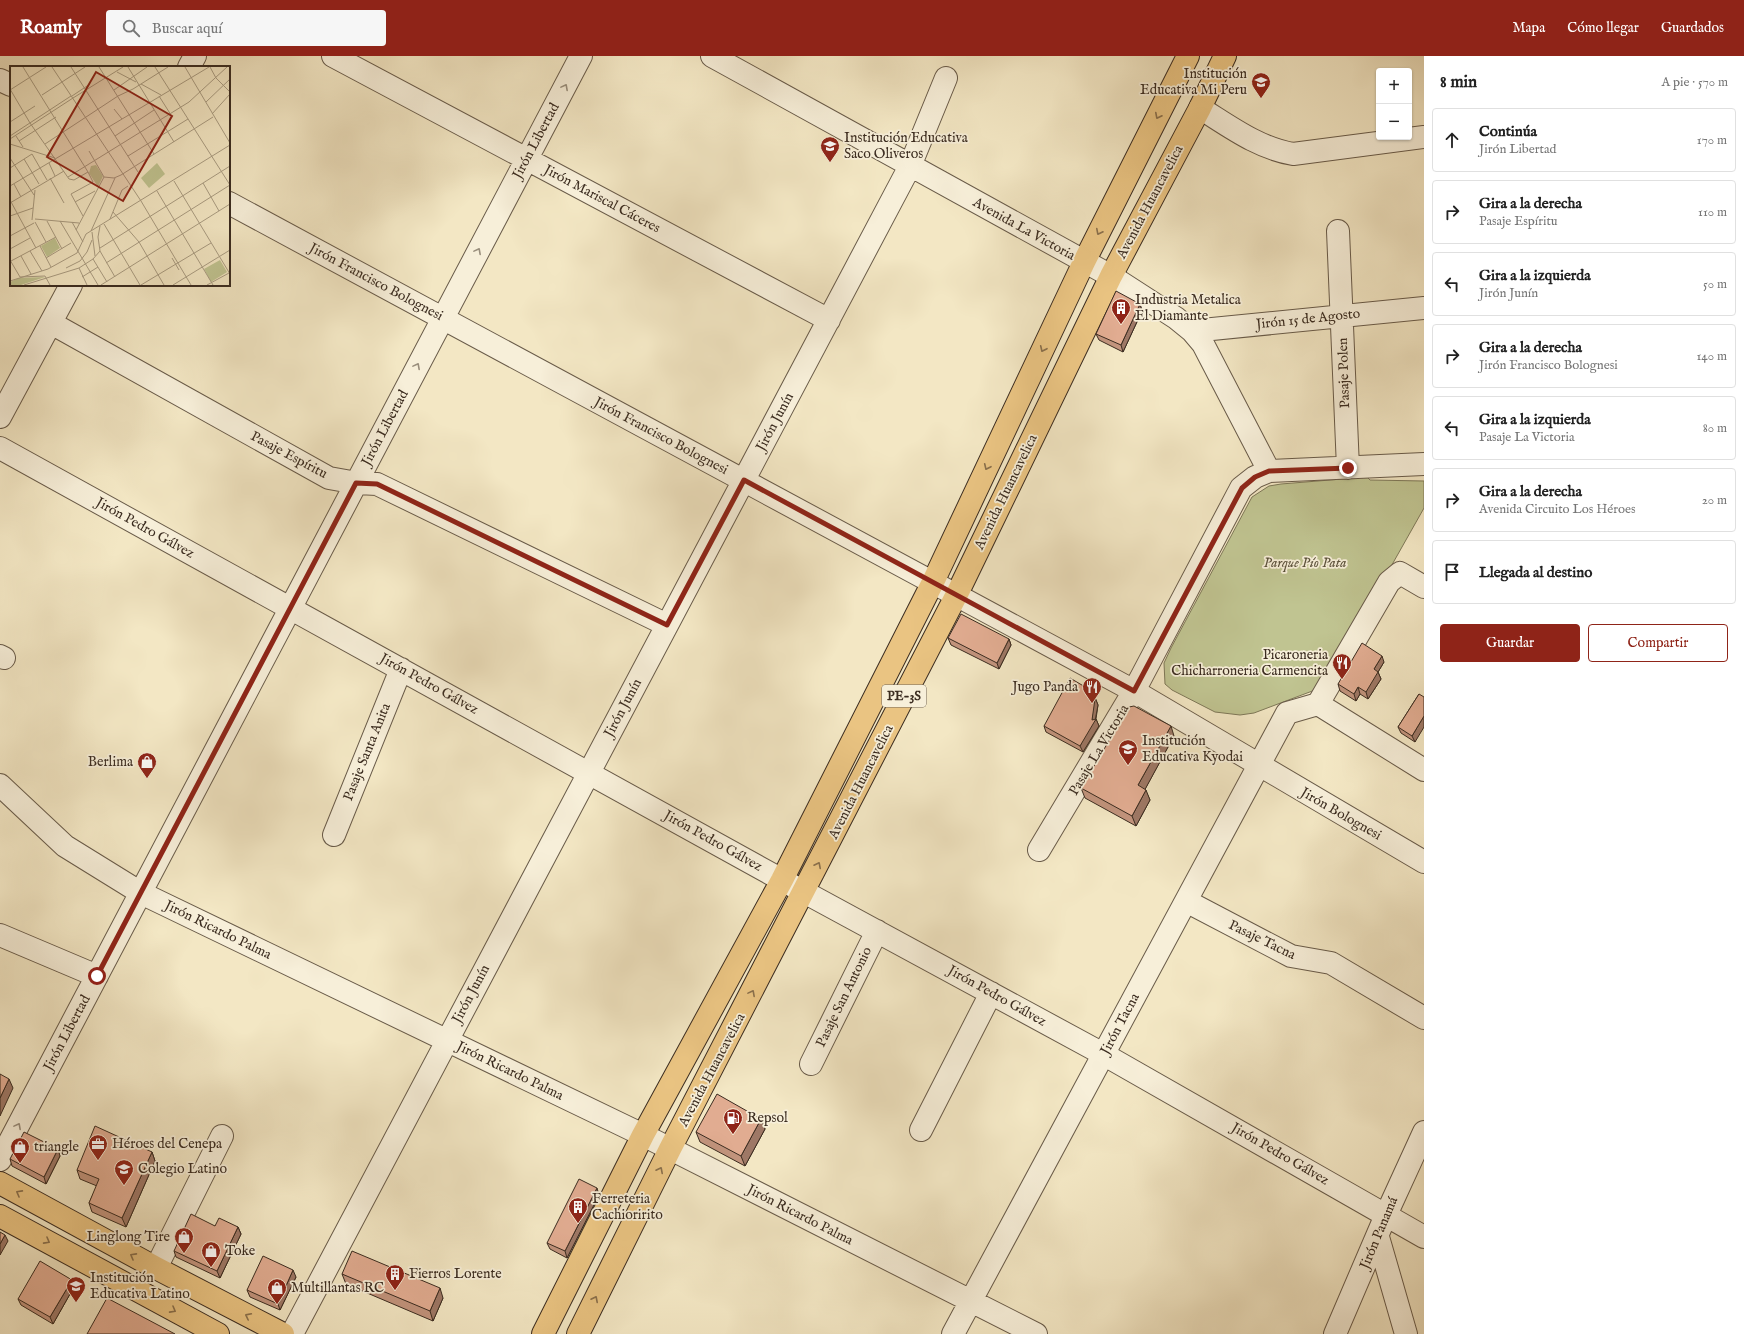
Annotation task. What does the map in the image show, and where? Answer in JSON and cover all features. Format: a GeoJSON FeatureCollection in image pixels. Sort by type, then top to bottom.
{"type":"FeatureCollection","features":[{"type":"Feature","properties":{"kind":"main road","name":"Avenida Huancavelica"},"geometry":{"type":"LineString","coordinates":[[543,1334],[643,1135],[782,880],[933,582],[1084,262],[1188,56]]}},
{"type":"Feature","properties":{"kind":"main road","name":"Avenida Huancavelica"},"geometry":{"type":"LineString","coordinates":[[578,1334],[670,1149],[957,594],[1111,276],[1200,108],[1225,56]]}},
{"type":"Feature","properties":{"kind":"main road"},"geometry":{"type":"LineString","coordinates":[[0,1183],[156,1268],[283,1334]]}},
{"type":"Feature","properties":{"kind":"main road"},"geometry":{"type":"LineString","coordinates":[[0,1216],[218,1334]]}},
{"type":"Feature","properties":{"kind":"street"},"geometry":{"type":"LineString","coordinates":[[191,66],[196,56]]}},
{"type":"Feature","properties":{"kind":"street","name":"Jirón Mariscal Cáceres"},"geometry":{"type":"LineString","coordinates":[[332,56],[829,320]]}},
{"type":"Feature","properties":{"kind":"street","name":"Jirón Libertad"},"geometry":{"type":"LineString","coordinates":[[0,1160],[581,56]]}},
{"type":"Feature","properties":{"kind":"street","name":"Avenida La Victoria"},"geometry":{"type":"LineString","coordinates":[[712,56],[1111,276],[1176,318],[1192,331],[1203,344],[1269,471]]}},
{"type":"Feature","properties":{"kind":"street","name":"Jirón Junín"},"geometry":{"type":"LineString","coordinates":[[292,1334],[910,166],[946,78]]}},
{"type":"Feature","properties":{"kind":"street"},"geometry":{"type":"LineString","coordinates":[[0,80],[10,85]]}},
{"type":"Feature","properties":{"kind":"street"},"geometry":{"type":"LineString","coordinates":[[1200,108],[1257,142],[1276,151],[1293,154],[1424,137]]}},
{"type":"Feature","properties":{"kind":"street","name":"Jirón Francisco Bolognesi"},"geometry":{"type":"LineString","coordinates":[[230,204],[957,594],[1134,691],[1204,731],[1259,766]]}},
{"type":"Feature","properties":{"kind":"street","name":"Pasaje Polen"},"geometry":{"type":"LineString","coordinates":[[1338,231],[1348,468]]}},
{"type":"Feature","properties":{"kind":"street"},"geometry":{"type":"LineString","coordinates":[[0,417],[70,286]]}},
{"type":"Feature","properties":{"kind":"street","name":"Jirón 15 de Agosto"},"geometry":{"type":"LineString","coordinates":[[1192,331],[1424,308]]}},
{"type":"Feature","properties":{"kind":"street","name":"Pasaje Espíritu"},"geometry":{"type":"LineString","coordinates":[[51,323],[329,478],[356,483],[377,484],[667,625]]}},
{"type":"Feature","properties":{"kind":"street","name":"Jirón Pedro Gálvez"},"geometry":{"type":"LineString","coordinates":[[0,448],[589,772],[782,880],[1103,1054],[1424,1237]]}},
{"type":"Feature","properties":{"kind":"street"},"geometry":{"type":"LineString","coordinates":[[1269,471],[1424,464]]}},
{"type":"Feature","properties":{"kind":"street","name":"Pasaje La Victoria"},"geometry":{"type":"LineString","coordinates":[[1039,850],[1134,691],[1235,499],[1248,482],[1269,471]]}},
{"type":"Feature","properties":{"kind":"street"},"geometry":{"type":"LineString","coordinates":[[1424,587],[1400,572],[1389,582],[1318,704],[1424,770]]}},
{"type":"Feature","properties":{"kind":"street","name":"Pasaje Santa Anita"},"geometry":{"type":"LineString","coordinates":[[334,835],[401,669]]}},
{"type":"Feature","properties":{"kind":"street","name":"Jirón Tacna"},"geometry":{"type":"LineString","coordinates":[[953,1334],[1287,713],[1318,704]]}},
{"type":"Feature","properties":{"kind":"street","name":"Jirón Bolognesi"},"geometry":{"type":"LineString","coordinates":[[1259,766],[1424,862]]}},
{"type":"Feature","properties":{"kind":"street","name":"Jirón Ricardo Palma"},"geometry":{"type":"LineString","coordinates":[[0,784],[66,846],[141,893],[643,1135],[1036,1334]]}},
{"type":"Feature","properties":{"kind":"street","name":"Pasaje Tacna"},"geometry":{"type":"LineString","coordinates":[[1186,901],[1291,956],[1331,964],[1424,1018]]}},
{"type":"Feature","properties":{"kind":"street","name":"Pasaje San Antonio"},"geometry":{"type":"LineString","coordinates":[[811,1064],[877,931]]}},
{"type":"Feature","properties":{"kind":"street"},"geometry":{"type":"LineString","coordinates":[[0,935],[97,976]]}},
{"type":"Feature","properties":{"kind":"street"},"geometry":{"type":"LineString","coordinates":[[921,1130],[992,993]]}},
{"type":"Feature","properties":{"kind":"street","name":"Jirón Panamá"},"geometry":{"type":"LineString","coordinates":[[1335,1334],[1378,1237],[1386,1215],[1424,1132]]}},
{"type":"Feature","properties":{"kind":"street"},"geometry":{"type":"LineString","coordinates":[[156,1268],[222,1136]]}},
{"type":"Feature","properties":{"kind":"street"},"geometry":{"type":"LineString","coordinates":[[1378,1237],[1406,1334]]}},
{"type":"Feature","properties":{"kind":"green space","name":"Parque Pío Pata"},"geometry":{"type":"Polygon","coordinates":[[[1367,477],[1370,480],[1424,481],[1424,508],[1323,687],[1254,713],[1240,715],[1215,712],[1172,690],[1165,684],[1164,663],[1252,497],[1269,486],[1367,477]]]}},
{"type":"Feature","properties":{"kind":"building","name":"Industria Metalica El Diamante"},"geometry":{"type":"Polygon","coordinates":[[[1116,291],[1140,304],[1121,345],[1096,334],[1116,291]]]}},
{"type":"Feature","properties":{"kind":"building"},"geometry":{"type":"Polygon","coordinates":[[[961,614],[1009,639],[997,663],[948,638],[961,614]]]}},
{"type":"Feature","properties":{"kind":"building"},"geometry":{"type":"Polygon","coordinates":[[[1362,643],[1382,656],[1374,669],[1378,672],[1366,692],[1358,687],[1354,694],[1338,684],[1362,643]]]}},
{"type":"Feature","properties":{"kind":"building"},"geometry":{"type":"Polygon","coordinates":[[[1070,678],[1092,691],[1095,699],[1092,720],[1096,719],[1080,746],[1044,726],[1070,678]]]}},
{"type":"Feature","properties":{"kind":"building"},"geometry":{"type":"Polygon","coordinates":[[[1419,694],[1424,697],[1424,716],[1412,736],[1398,727],[1419,694]]]}},
{"type":"Feature","properties":{"kind":"building","name":"Institución Educativa Kyodai"},"geometry":{"type":"Polygon","coordinates":[[[1134,706],[1171,726],[1138,785],[1146,790],[1132,816],[1081,788],[1129,707],[1134,706]]]}},
{"type":"Feature","properties":{"kind":"building"},"geometry":{"type":"Polygon","coordinates":[[[0,1074],[9,1079],[0,1098],[0,1074]]]}},
{"type":"Feature","properties":{"kind":"building","name":"Repsol"},"geometry":{"type":"Polygon","coordinates":[[[717,1094],[761,1119],[741,1156],[696,1132],[717,1094]]]}},
{"type":"Feature","properties":{"kind":"building"},"geometry":{"type":"Polygon","coordinates":[[[95,1126],[152,1152],[122,1218],[89,1203],[99,1179],[77,1170],[95,1126]]]}},
{"type":"Feature","properties":{"kind":"building"},"geometry":{"type":"Polygon","coordinates":[[[24,1132],[58,1149],[44,1177],[10,1159],[24,1132]]]}},
{"type":"Feature","properties":{"kind":"building"},"geometry":{"type":"Polygon","coordinates":[[[579,1179],[597,1188],[565,1251],[547,1243],[579,1179]]]}},
{"type":"Feature","properties":{"kind":"building"},"geometry":{"type":"Polygon","coordinates":[[[191,1214],[215,1226],[219,1218],[238,1227],[217,1271],[174,1251],[191,1214]]]}},
{"type":"Feature","properties":{"kind":"building"},"geometry":{"type":"Polygon","coordinates":[[[0,1232],[5,1235],[0,1244],[0,1232]]]}},
{"type":"Feature","properties":{"kind":"building","name":"Fierros Lorente"},"geometry":{"type":"Polygon","coordinates":[[[352,1251],[440,1288],[430,1311],[342,1274],[352,1251]]]}},
{"type":"Feature","properties":{"kind":"building"},"geometry":{"type":"Polygon","coordinates":[[[263,1256],[293,1270],[278,1304],[247,1290],[263,1256]]]}},
{"type":"Feature","properties":{"kind":"building"},"geometry":{"type":"Polygon","coordinates":[[[40,1261],[72,1280],[50,1317],[18,1299],[40,1261]]]}},
{"type":"Feature","properties":{"kind":"building"},"geometry":{"type":"Polygon","coordinates":[[[107,1298],[175,1334],[87,1334],[107,1298]]]}},
{"type":"Feature","properties":{"kind":"place","name":"Institución Educativa Mi Peru"},"geometry":{"type":"Point","coordinates":[1261,99]}},
{"type":"Feature","properties":{"kind":"place","name":"Institución Educativa Saco Oliveros"},"geometry":{"type":"Point","coordinates":[830,163]}},
{"type":"Feature","properties":{"kind":"place","name":"Industria Metalica El Diamante"},"geometry":{"type":"Point","coordinates":[1121,325]}},
{"type":"Feature","properties":{"kind":"place","name":"Picaroneria Chicharroneria Carmencita"},"geometry":{"type":"Point","coordinates":[1342,680]}},
{"type":"Feature","properties":{"kind":"place","name":"Jugo Panda"},"geometry":{"type":"Point","coordinates":[1092,704]}},
{"type":"Feature","properties":{"kind":"place","name":"Institución Educativa Kyodai"},"geometry":{"type":"Point","coordinates":[1128,766]}},
{"type":"Feature","properties":{"kind":"place","name":"Berlima"},"geometry":{"type":"Point","coordinates":[147,779]}},
{"type":"Feature","properties":{"kind":"place","name":"Repsol"},"geometry":{"type":"Point","coordinates":[733,1135]}},
{"type":"Feature","properties":{"kind":"place","name":"Héroes del Cenepa"},"geometry":{"type":"Point","coordinates":[98,1161]}},
{"type":"Feature","properties":{"kind":"place","name":"triangle"},"geometry":{"type":"Point","coordinates":[20,1164]}},
{"type":"Feature","properties":{"kind":"place","name":"Colegio Latino"},"geometry":{"type":"Point","coordinates":[124,1186]}},
{"type":"Feature","properties":{"kind":"place","name":"Ferreteria Cachioririto"},"geometry":{"type":"Point","coordinates":[578,1224]}},
{"type":"Feature","properties":{"kind":"place","name":"Linglong Tire"},"geometry":{"type":"Point","coordinates":[184,1254]}},
{"type":"Feature","properties":{"kind":"place","name":"Toke"},"geometry":{"type":"Point","coordinates":[211,1268]}},
{"type":"Feature","properties":{"kind":"place","name":"Fierros Lorente"},"geometry":{"type":"Point","coordinates":[395,1291]}},
{"type":"Feature","properties":{"kind":"place","name":"Institución Educativa Latino"},"geometry":{"type":"Point","coordinates":[76,1303]}},
{"type":"Feature","properties":{"kind":"place","name":"Multillantas RC"},"geometry":{"type":"Point","coordinates":[277,1305]}},
{"type":"Feature","properties":{"kind":"route"},"geometry":{"type":"LineString","coordinates":[[97,976],[356,483],[377,484],[667,625],[744,480],[1134,691],[1242,488],[1255,477],[1269,471],[1348,468]]}}]}
